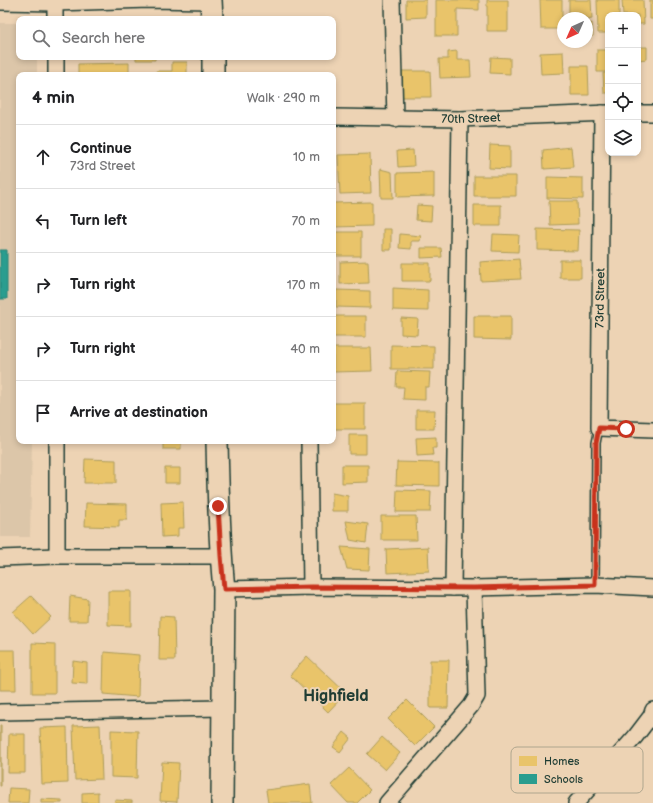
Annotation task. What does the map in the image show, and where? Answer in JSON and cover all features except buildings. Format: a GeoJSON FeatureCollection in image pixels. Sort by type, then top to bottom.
{"type":"FeatureCollection","features":[{"type":"Feature","properties":{"kind":"street"},"geometry":{"type":"LineString","coordinates":[[0,2],[55,3],[149,0],[212,7]]}},
{"type":"Feature","properties":{"kind":"street"},"geometry":{"type":"LineString","coordinates":[[392,0],[395,119]]}},
{"type":"Feature","properties":{"kind":"street"},"geometry":{"type":"LineString","coordinates":[[55,3],[56,16]]}},
{"type":"Feature","properties":{"kind":"street"},"geometry":{"type":"LineString","coordinates":[[56,60],[56,72]]}},
{"type":"Feature","properties":{"kind":"street"},"geometry":{"type":"LineString","coordinates":[[213,60],[213,72]]}},
{"type":"Feature","properties":{"kind":"street","name":"70th Street"},"geometry":{"type":"LineString","coordinates":[[336,117],[460,119],[605,113]]}},
{"type":"Feature","properties":{"kind":"street","name":"73rd Street"},"geometry":{"type":"LineString","coordinates":[[599,428],[605,113]]}},
{"type":"Feature","properties":{"kind":"street"},"geometry":{"type":"LineString","coordinates":[[641,113],[653,113]]}},
{"type":"Feature","properties":{"kind":"street"},"geometry":{"type":"LineString","coordinates":[[453,588],[460,119]]}},
{"type":"Feature","properties":{"kind":"street"},"geometry":{"type":"LineString","coordinates":[[599,428],[653,430]]}},
{"type":"Feature","properties":{"kind":"street"},"geometry":{"type":"LineString","coordinates":[[57,444],[57,556]]}},
{"type":"Feature","properties":{"kind":"street"},"geometry":{"type":"LineString","coordinates":[[217,444],[218,506],[224,589],[222,803]]}},
{"type":"Feature","properties":{"kind":"street"},"geometry":{"type":"LineString","coordinates":[[308,444],[311,587]]}},
{"type":"Feature","properties":{"kind":"street"},"geometry":{"type":"LineString","coordinates":[[0,558],[57,556],[221,556]]}},
{"type":"Feature","properties":{"kind":"street"},"geometry":{"type":"LineString","coordinates":[[224,589],[311,587],[474,588],[595,585],[653,588]]}},
{"type":"Feature","properties":{"kind":"street"},"geometry":{"type":"LineString","coordinates":[[386,803],[471,706],[477,696],[474,588]]}},
{"type":"Feature","properties":{"kind":"street"},"geometry":{"type":"LineString","coordinates":[[0,712],[222,708]]}},
{"type":"Feature","properties":{"kind":"street"},"geometry":{"type":"LineString","coordinates":[[626,747],[651,716],[653,710]]}},
{"type":"Feature","properties":{"kind":"street"},"geometry":{"type":"LineString","coordinates":[[576,803],[585,793]]}},
{"type":"Feature","properties":{"kind":"lane"},"geometry":{"type":"LineString","coordinates":[[595,585],[596,443],[599,428]]}},
{"type":"Feature","properties":{"kind":"shaded area"},"geometry":{"type":"Polygon","coordinates":[[[0,23],[16,23],[16,60],[37,60],[37,72],[16,72],[16,444],[32,444],[30,537],[0,537],[0,23]]]}},
{"type":"Feature","properties":{"kind":"district","name":"Highfield"},"geometry":{"type":"Point","coordinates":[336,695]}},
{"type":"Feature","properties":{"kind":"route"},"geometry":{"type":"LineString","coordinates":[[218,506],[224,589],[311,587],[474,588],[595,585],[596,443],[599,428],[626,429]]}}]}
